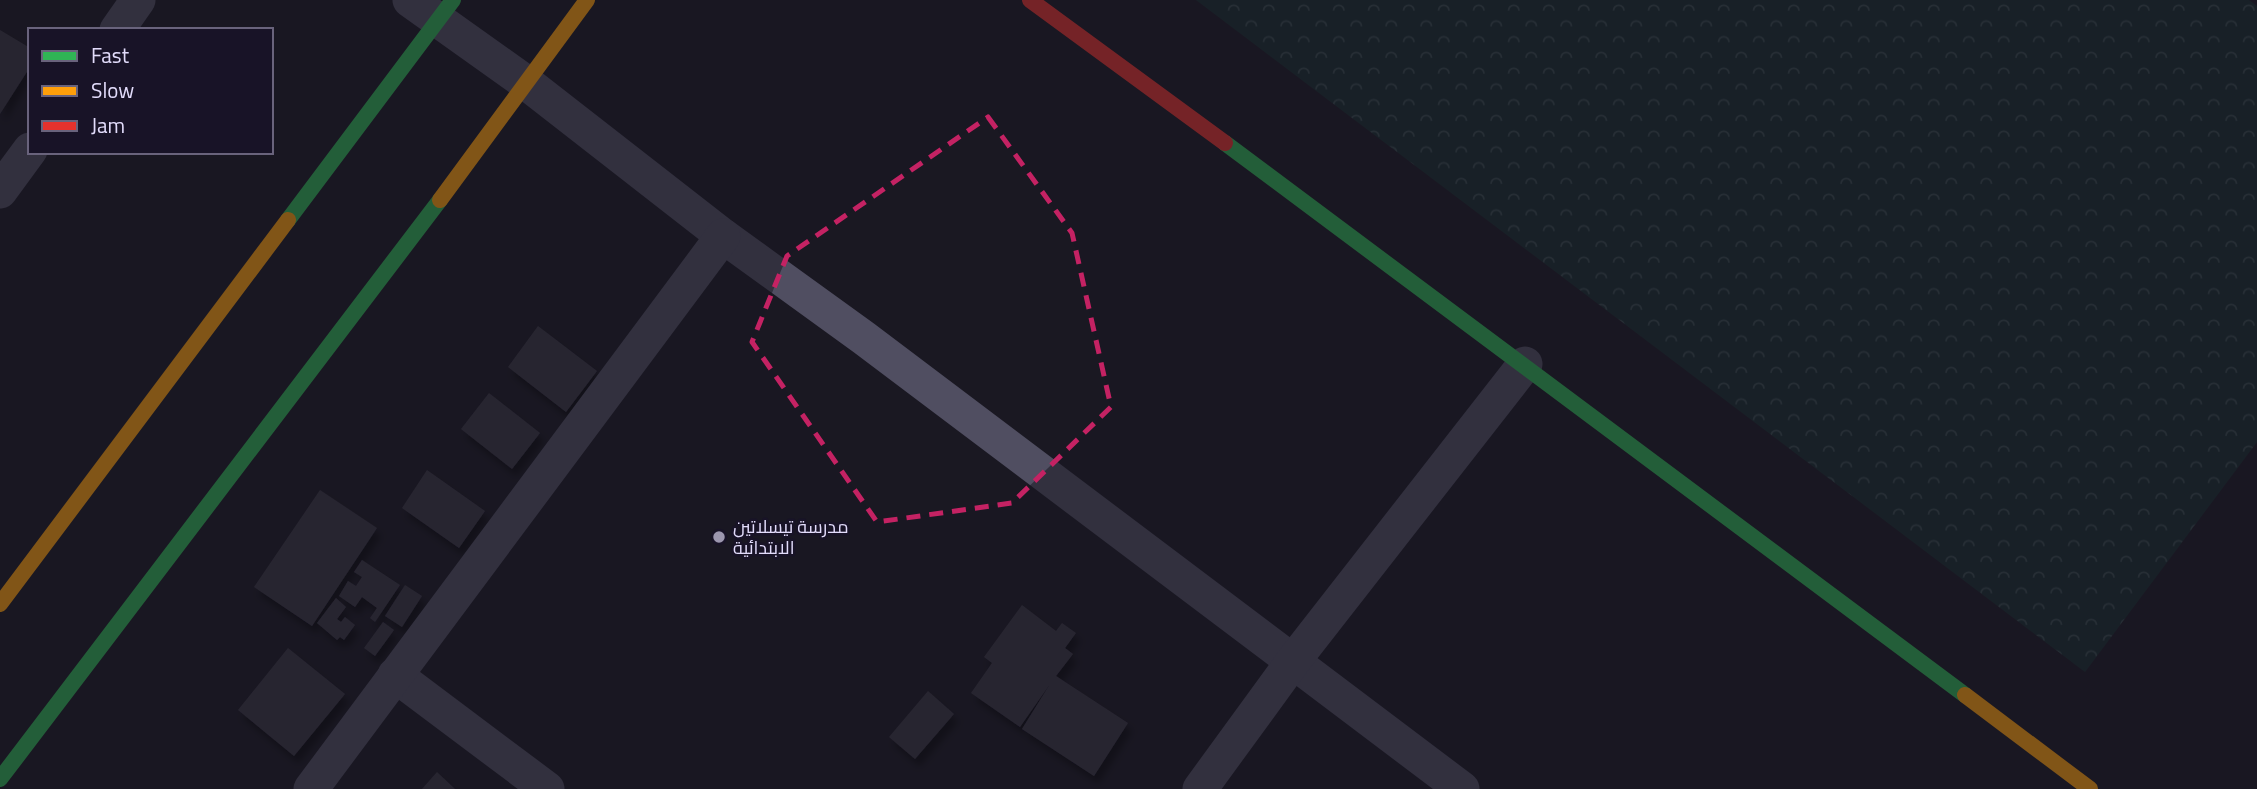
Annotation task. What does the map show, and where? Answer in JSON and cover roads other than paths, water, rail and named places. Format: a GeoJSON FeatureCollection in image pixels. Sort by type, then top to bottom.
{"type":"FeatureCollection","features":[{"type":"Feature","properties":{"kind":"main road"},"geometry":{"type":"LineString","coordinates":[[0,779],[528,84],[587,0]]}},
{"type":"Feature","properties":{"kind":"main road"},"geometry":{"type":"LineString","coordinates":[[1030,0],[1525,364],[2090,789]]}},
{"type":"Feature","properties":{"kind":"main road"},"geometry":{"type":"LineString","coordinates":[[0,604],[446,10]]}},
{"type":"Feature","properties":{"kind":"street"},"geometry":{"type":"LineString","coordinates":[[118,28],[138,0]]}},
{"type":"Feature","properties":{"kind":"street"},"geometry":{"type":"LineString","coordinates":[[410,0],[446,10],[528,84],[723,236],[1294,660],[1462,789]]}},
{"type":"Feature","properties":{"kind":"street"},"geometry":{"type":"LineString","coordinates":[[0,191],[28,153]]}},
{"type":"Feature","properties":{"kind":"street"},"geometry":{"type":"LineString","coordinates":[[311,789],[723,236]]}},
{"type":"Feature","properties":{"kind":"street"},"geometry":{"type":"LineString","coordinates":[[1200,789],[1294,660],[1525,364]]}},
{"type":"Feature","properties":{"kind":"street"},"geometry":{"type":"LineString","coordinates":[[395,675],[547,789]]}},
{"type":"Feature","properties":{"kind":"place","name":"مدرسة تيسلاتين الابتدائية"},"geometry":{"type":"Point","coordinates":[719,537]}}]}
